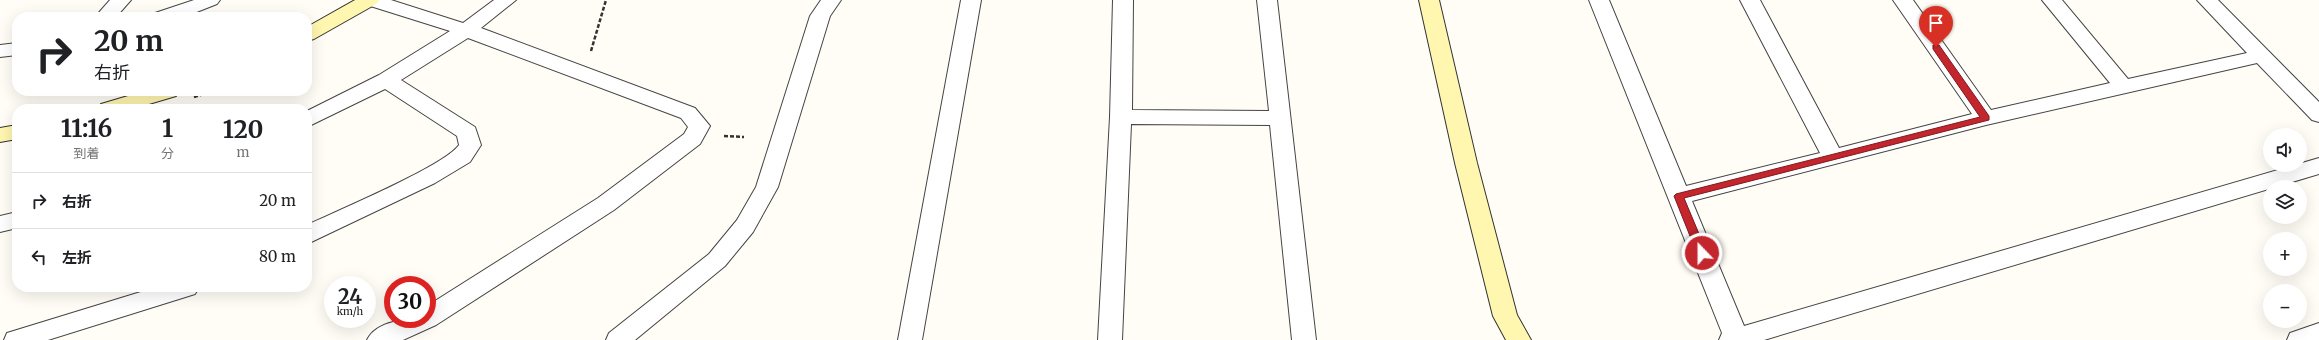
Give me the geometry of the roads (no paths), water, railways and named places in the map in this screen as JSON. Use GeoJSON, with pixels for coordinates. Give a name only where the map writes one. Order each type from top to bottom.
{"type":"FeatureCollection","features":[{"type":"Feature","properties":{"kind":"street"},"geometry":{"type":"LineString","coordinates":[[110,12],[121,0]]}},
{"type":"Feature","properties":{"kind":"street"},"geometry":{"type":"LineString","coordinates":[[180,12],[210,0]]}},
{"type":"Feature","properties":{"kind":"street"},"geometry":{"type":"LineString","coordinates":[[312,32],[370,0],[466,30],[688,113],[699,126],[692,139],[606,204],[436,312]]}},
{"type":"Feature","properties":{"kind":"street"},"geometry":{"type":"LineString","coordinates":[[312,117],[386,80],[466,30],[506,0]]}},
{"type":"Feature","properties":{"kind":"street"},"geometry":{"type":"LineString","coordinates":[[618,340],[717,260],[746,226],[767,187],[820,16],[831,0]]}},
{"type":"Feature","properties":{"kind":"street"},"geometry":{"type":"LineString","coordinates":[[910,340],[971,0]]}},
{"type":"Feature","properties":{"kind":"street"},"geometry":{"type":"LineString","coordinates":[[1110,340],[1121,117],[1123,0]]}},
{"type":"Feature","properties":{"kind":"street"},"geometry":{"type":"LineString","coordinates":[[1267,0],[1304,340]]}},
{"type":"Feature","properties":{"kind":"street"},"geometry":{"type":"LineString","coordinates":[[1429,0],[1444,60],[1466,163],[1505,316],[1519,340]]}},
{"type":"Feature","properties":{"kind":"street"},"geometry":{"type":"LineString","coordinates":[[1599,0],[1679,196],[1735,340],[2319,166]]}},
{"type":"Feature","properties":{"kind":"street"},"geometry":{"type":"LineString","coordinates":[[1750,0],[1832,157]]}},
{"type":"Feature","properties":{"kind":"street"},"geometry":{"type":"LineString","coordinates":[[1903,0],[1986,118]]}},
{"type":"Feature","properties":{"kind":"street"},"geometry":{"type":"LineString","coordinates":[[2052,0],[2122,86]]}},
{"type":"Feature","properties":{"kind":"street"},"geometry":{"type":"LineString","coordinates":[[2207,0],[2319,115]]}},
{"type":"Feature","properties":{"kind":"street"},"geometry":{"type":"LineString","coordinates":[[0,51],[12,50]]}},
{"type":"Feature","properties":{"kind":"street"},"geometry":{"type":"LineString","coordinates":[[1679,196],[1986,118],[2260,56]]}},
{"type":"Feature","properties":{"kind":"street"},"geometry":{"type":"LineString","coordinates":[[312,233],[427,177],[462,157],[470,145],[467,132],[386,80]]}},
{"type":"Feature","properties":{"kind":"street"},"geometry":{"type":"LineString","coordinates":[[125,104],[152,96]]}},
{"type":"Feature","properties":{"kind":"street"},"geometry":{"type":"LineString","coordinates":[[1121,117],[1280,118]]}},
{"type":"Feature","properties":{"kind":"street"},"geometry":{"type":"LineString","coordinates":[[0,134],[12,133]]}},
{"type":"Feature","properties":{"kind":"street"},"geometry":{"type":"LineString","coordinates":[[0,224],[12,221]]}},
{"type":"Feature","properties":{"kind":"street"},"geometry":{"type":"LineString","coordinates":[[16,340],[171,292]]}},
{"type":"Feature","properties":{"kind":"street"},"geometry":{"type":"LineString","coordinates":[[379,340],[405,328]]}},
{"type":"Feature","properties":{"kind":"street"},"geometry":{"type":"LineString","coordinates":[[2298,340],[2319,333]]}}]}
